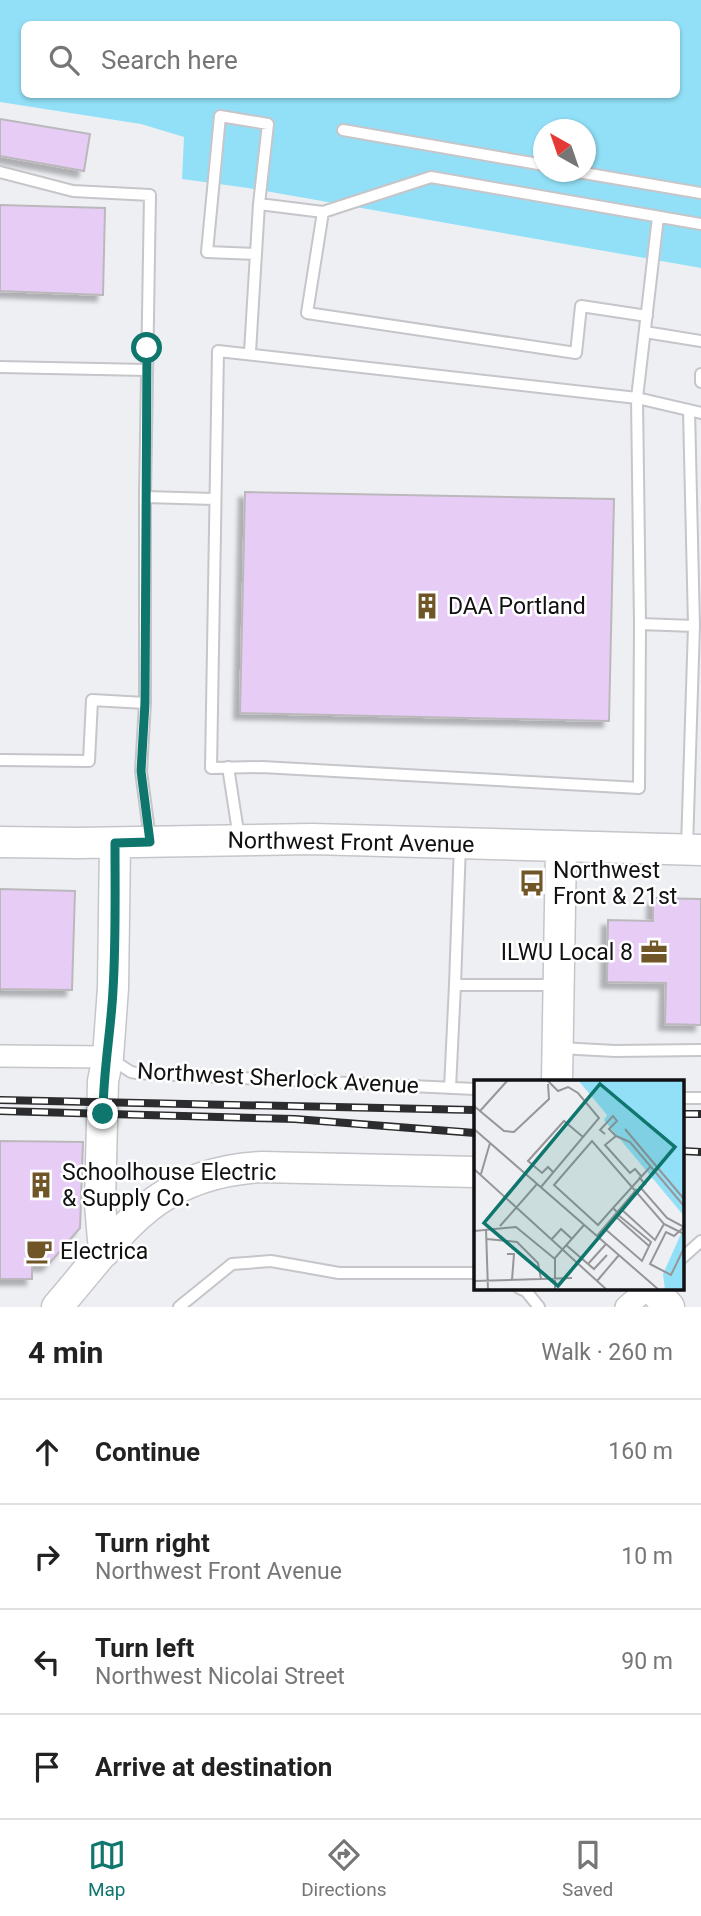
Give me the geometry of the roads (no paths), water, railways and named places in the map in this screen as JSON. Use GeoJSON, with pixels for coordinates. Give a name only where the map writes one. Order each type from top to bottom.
{"type":"FeatureCollection","features":[{"type":"Feature","properties":{"kind":"street","name":"Northwest Front Avenue"},"geometry":{"type":"LineString","coordinates":[[0,842],[115,843],[312,839],[694,850]]}},
{"type":"Feature","properties":{"kind":"street"},"geometry":{"type":"LineString","coordinates":[[104,1252],[100,1204],[103,1081],[108,1057],[113,988],[115,843]]}},
{"type":"Feature","properties":{"kind":"street"},"geometry":{"type":"LineString","coordinates":[[556,1080],[561,846]]}},
{"type":"Feature","properties":{"kind":"street","name":"Northwest Sherlock Avenue"},"geometry":{"type":"LineString","coordinates":[[0,1056],[108,1057]]}},
{"type":"Feature","properties":{"kind":"street"},"geometry":{"type":"LineString","coordinates":[[57,1307],[134,1219],[158,1198],[185,1182],[214,1173],[262,1167],[474,1172]]}},
{"type":"Feature","properties":{"kind":"street"},"geometry":{"type":"LineString","coordinates":[[626,1307],[647,1290]]}},
{"type":"Feature","properties":{"kind":"street"},"geometry":{"type":"LineString","coordinates":[[652,1290],[669,1307]]}},
{"type":"Feature","properties":{"kind":"lane"},"geometry":{"type":"LineString","coordinates":[[250,352],[256,254],[259,204],[268,124],[220,116],[207,252],[256,254]]}},
{"type":"Feature","properties":{"kind":"lane"},"geometry":{"type":"LineString","coordinates":[[343,130],[533,163]]}},
{"type":"Feature","properties":{"kind":"lane"},"geometry":{"type":"LineString","coordinates":[[0,172],[72,191],[150,195],[145,703],[141,771],[150,842]]}},
{"type":"Feature","properties":{"kind":"lane"},"geometry":{"type":"LineString","coordinates":[[596,175],[701,193]]}},
{"type":"Feature","properties":{"kind":"lane"},"geometry":{"type":"LineString","coordinates":[[259,204],[323,212],[431,177],[701,225]]}},
{"type":"Feature","properties":{"kind":"lane"},"geometry":{"type":"LineString","coordinates":[[323,212],[307,313],[576,353],[581,306],[647,316]]}},
{"type":"Feature","properties":{"kind":"lane"},"geometry":{"type":"LineString","coordinates":[[658,217],[637,398],[639,788],[261,767],[211,768],[218,351],[250,352],[637,398],[701,412]]}},
{"type":"Feature","properties":{"kind":"lane"},"geometry":{"type":"LineString","coordinates":[[645,332],[701,341]]}},
{"type":"Feature","properties":{"kind":"lane"},"geometry":{"type":"LineString","coordinates":[[0,367],[147,370]]}},
{"type":"Feature","properties":{"kind":"lane"},"geometry":{"type":"LineString","coordinates":[[701,374],[701,382]]}},
{"type":"Feature","properties":{"kind":"lane"},"geometry":{"type":"LineString","coordinates":[[689,410],[697,594],[694,626],[697,638],[694,850]]}},
{"type":"Feature","properties":{"kind":"lane"},"geometry":{"type":"LineString","coordinates":[[145,497],[215,499]]}},
{"type":"Feature","properties":{"kind":"lane"},"geometry":{"type":"LineString","coordinates":[[640,624],[694,626]]}},
{"type":"Feature","properties":{"kind":"lane"},"geometry":{"type":"LineString","coordinates":[[0,760],[89,761],[92,700],[145,703]]}},
{"type":"Feature","properties":{"kind":"lane"},"geometry":{"type":"LineString","coordinates":[[228,767],[239,841]]}},
{"type":"Feature","properties":{"kind":"lane"},"geometry":{"type":"LineString","coordinates":[[450,1088],[460,843]]}},
{"type":"Feature","properties":{"kind":"lane"},"geometry":{"type":"LineString","coordinates":[[455,985],[559,985]]}},
{"type":"Feature","properties":{"kind":"lane"},"geometry":{"type":"LineString","coordinates":[[557,1047],[615,1051],[701,1051]]}},
{"type":"Feature","properties":{"kind":"lane","name":"Northwest Sherlock Avenue"},"geometry":{"type":"LineString","coordinates":[[108,1057],[136,1073],[474,1089]]}},
{"type":"Feature","properties":{"kind":"lane"},"geometry":{"type":"LineString","coordinates":[[684,1256],[701,1241]]}},
{"type":"Feature","properties":{"kind":"lane"},"geometry":{"type":"LineString","coordinates":[[179,1307],[232,1264],[271,1261],[339,1273],[474,1273]]}},
{"type":"Feature","properties":{"kind":"lane"},"geometry":{"type":"LineString","coordinates":[[524,1290],[538,1307]]}},
{"type":"Feature","properties":{"kind":"water"},"geometry":{"type":"Polygon","coordinates":[[[0,0],[701,0],[701,268],[248,188],[182,179],[184,137],[141,124],[0,102],[0,0]]]}},
{"type":"Feature","properties":{"kind":"railway"},"geometry":{"type":"LineString","coordinates":[[0,1100],[474,1110]]}},
{"type":"Feature","properties":{"kind":"railway"},"geometry":{"type":"LineString","coordinates":[[0,1111],[295,1119],[474,1133]]}},
{"type":"Feature","properties":{"kind":"railway"},"geometry":{"type":"LineString","coordinates":[[684,1114],[701,1114]]}},
{"type":"Feature","properties":{"kind":"railway"},"geometry":{"type":"LineString","coordinates":[[684,1151],[701,1152]]}},
{"type":"Feature","properties":{"kind":"place","name":"DAA Portland"},"geometry":{"type":"Point","coordinates":[427,606]}},
{"type":"Feature","properties":{"kind":"place","name":"Northwest Front & 21st"},"geometry":{"type":"Point","coordinates":[532,883]}},
{"type":"Feature","properties":{"kind":"place","name":"ILWU Local 8"},"geometry":{"type":"Point","coordinates":[654,952]}},
{"type":"Feature","properties":{"kind":"place","name":"Schoolhouse Electric & Supply Co."},"geometry":{"type":"Point","coordinates":[41,1185]}},
{"type":"Feature","properties":{"kind":"place","name":"Electrica"},"geometry":{"type":"Point","coordinates":[39,1251]}}]}
